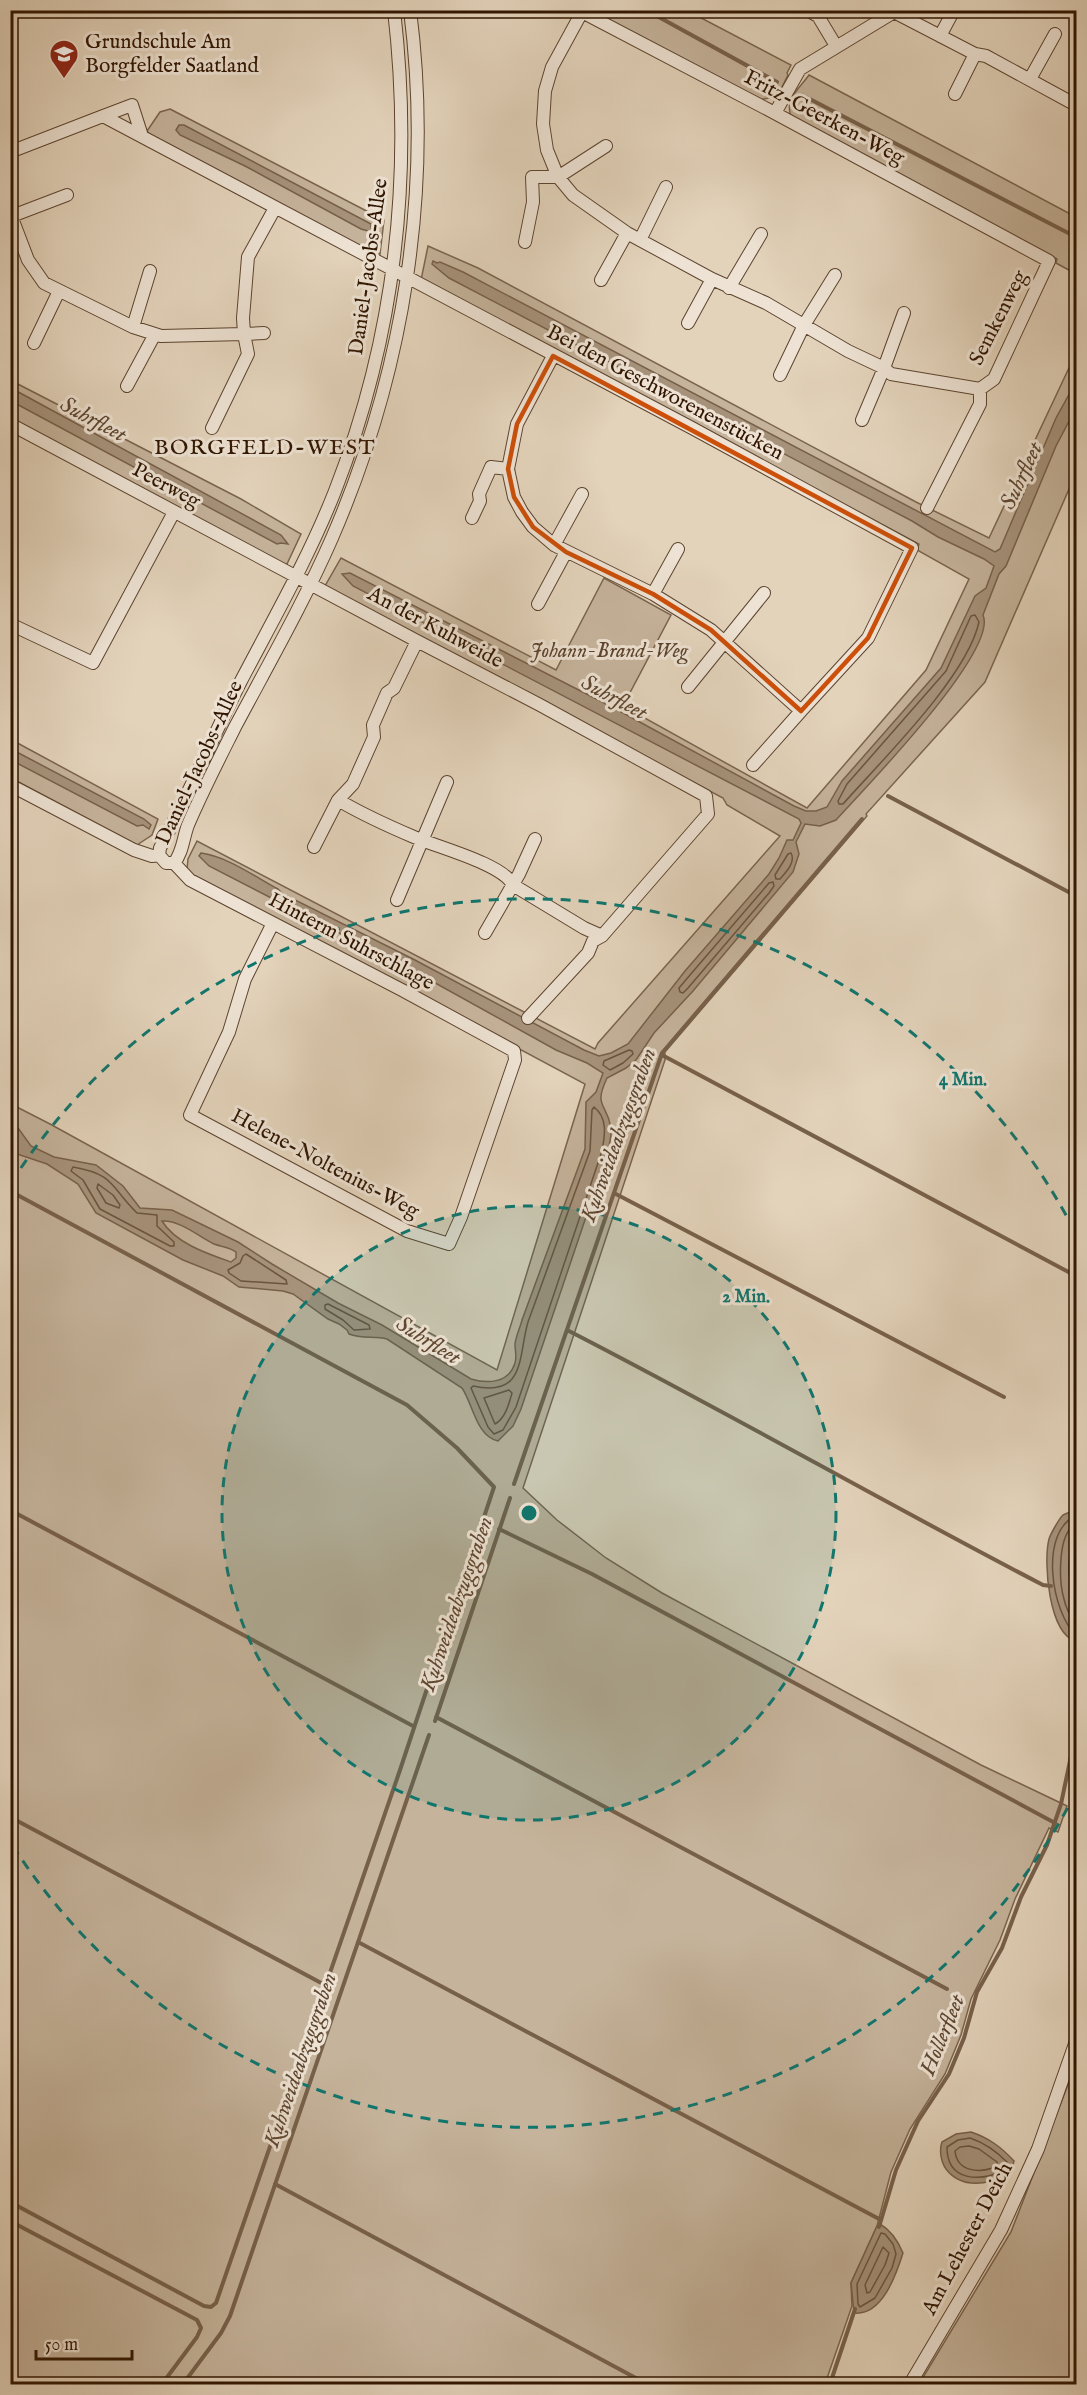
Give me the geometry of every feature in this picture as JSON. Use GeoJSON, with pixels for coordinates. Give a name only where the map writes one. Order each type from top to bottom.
{"type":"FeatureCollection","features":[{"type":"Feature","properties":{"kind":"street","name":"Daniel-Jacobs-Allee"},"geometry":{"type":"LineString","coordinates":[[303,581],[187,828],[180,856],[174,863],[166,863],[159,855],[160,848],[217,731],[303,581],[332,539],[366,453],[382,399],[397,339],[400,273],[403,129],[394,10]]}},
{"type":"Feature","properties":{"kind":"street","name":"Daniel-Jacobs-Allee"},"geometry":{"type":"LineString","coordinates":[[400,273],[417,178],[417,77],[410,10]]}},
{"type":"Feature","properties":{"kind":"street"},"geometry":{"type":"LineString","coordinates":[[807,10],[818,16],[836,46]]}},
{"type":"Feature","properties":{"kind":"street"},"geometry":{"type":"LineString","coordinates":[[940,36],[954,10]]}},
{"type":"Feature","properties":{"kind":"street","name":"Fritz-Geerken-Weg"},"geometry":{"type":"LineString","coordinates":[[580,11],[776,113],[1049,261]]}},
{"type":"Feature","properties":{"kind":"street","name":"Semkenweg"},"geometry":{"type":"LineString","coordinates":[[580,11],[552,67],[545,91],[543,124],[547,150],[558,177],[573,195],[627,232],[712,279],[766,303],[891,374],[980,388],[994,379],[1049,261]]}},
{"type":"Feature","properties":{"kind":"street"},"geometry":{"type":"LineString","coordinates":[[776,113],[800,69],[894,12],[975,54],[986,56],[1077,105]]}},
{"type":"Feature","properties":{"kind":"street"},"geometry":{"type":"LineString","coordinates":[[1030,79],[1055,34]]}},
{"type":"Feature","properties":{"kind":"street"},"geometry":{"type":"LineString","coordinates":[[955,94],[975,54]]}},
{"type":"Feature","properties":{"kind":"street"},"geometry":{"type":"LineString","coordinates":[[10,152],[132,105],[142,135]]}},
{"type":"Feature","properties":{"kind":"street","name":"Bei den Geschworenenstücken"},"geometry":{"type":"LineString","coordinates":[[103,116],[692,428],[912,548],[868,638],[801,711]]}},
{"type":"Feature","properties":{"kind":"street"},"geometry":{"type":"LineString","coordinates":[[525,242],[533,202],[532,177],[558,177],[606,146]]}},
{"type":"Feature","properties":{"kind":"street"},"geometry":{"type":"LineString","coordinates":[[640,240],[666,187]]}},
{"type":"Feature","properties":{"kind":"street"},"geometry":{"type":"LineString","coordinates":[[67,195],[11,214],[28,260],[44,283],[133,327],[155,334],[202,336],[264,333]]}},
{"type":"Feature","properties":{"kind":"street"},"geometry":{"type":"LineString","coordinates":[[212,428],[248,354],[243,318],[248,257],[275,208]]}},
{"type":"Feature","properties":{"kind":"street"},"geometry":{"type":"LineString","coordinates":[[601,280],[627,232]]}},
{"type":"Feature","properties":{"kind":"street"},"geometry":{"type":"LineString","coordinates":[[729,288],[761,234]]}},
{"type":"Feature","properties":{"kind":"street"},"geometry":{"type":"LineString","coordinates":[[133,327],[150,272]]}},
{"type":"Feature","properties":{"kind":"street"},"geometry":{"type":"LineString","coordinates":[[780,375],[804,325],[835,275]]}},
{"type":"Feature","properties":{"kind":"street"},"geometry":{"type":"LineString","coordinates":[[688,323],[712,279]]}},
{"type":"Feature","properties":{"kind":"street"},"geometry":{"type":"LineString","coordinates":[[34,343],[59,291]]}},
{"type":"Feature","properties":{"kind":"street"},"geometry":{"type":"LineString","coordinates":[[862,420],[904,313]]}},
{"type":"Feature","properties":{"kind":"street"},"geometry":{"type":"LineString","coordinates":[[128,386],[155,334]]}},
{"type":"Feature","properties":{"kind":"street"},"geometry":{"type":"LineString","coordinates":[[553,356],[517,424],[508,468],[514,497],[533,527],[560,548],[653,594],[711,630],[801,711],[753,765]]}},
{"type":"Feature","properties":{"kind":"street","name":"Semkenweg"},"geometry":{"type":"LineString","coordinates":[[927,508],[980,404],[980,388]]}},
{"type":"Feature","properties":{"kind":"street","name":"Peerweg"},"geometry":{"type":"LineString","coordinates":[[10,424],[303,581]]}},
{"type":"Feature","properties":{"kind":"street"},"geometry":{"type":"LineString","coordinates":[[471,518],[480,501],[479,494],[491,467],[508,468]]}},
{"type":"Feature","properties":{"kind":"street"},"geometry":{"type":"LineString","coordinates":[[538,604],[582,494]]}},
{"type":"Feature","properties":{"kind":"street"},"geometry":{"type":"LineString","coordinates":[[10,624],[93,663],[174,512]]}},
{"type":"Feature","properties":{"kind":"street"},"geometry":{"type":"LineString","coordinates":[[653,594],[678,549]]}},
{"type":"Feature","properties":{"kind":"street","name":"An der Kuhweide"},"geometry":{"type":"LineString","coordinates":[[303,581],[540,705],[706,796],[708,814],[602,936]]}},
{"type":"Feature","properties":{"kind":"street"},"geometry":{"type":"LineString","coordinates":[[688,687],[764,593]]}},
{"type":"Feature","properties":{"kind":"street"},"geometry":{"type":"LineString","coordinates":[[314,847],[338,800],[353,784],[374,737],[373,725],[387,693],[394,688],[417,641]]}},
{"type":"Feature","properties":{"kind":"street"},"geometry":{"type":"LineString","coordinates":[[397,900],[447,782]]}},
{"type":"Feature","properties":{"kind":"street"},"geometry":{"type":"LineString","coordinates":[[12,788],[134,850],[152,856],[159,855]]}},
{"type":"Feature","properties":{"kind":"street"},"geometry":{"type":"LineString","coordinates":[[338,800],[362,814],[423,841],[480,861],[510,878],[513,885],[584,928],[602,936]]}},
{"type":"Feature","properties":{"kind":"street"},"geometry":{"type":"LineString","coordinates":[[485,933],[513,885],[535,839]]}},
{"type":"Feature","properties":{"kind":"street","name":"Hinterm Suhrschlage"},"geometry":{"type":"LineString","coordinates":[[174,863],[190,880],[514,1051]]}},
{"type":"Feature","properties":{"kind":"street","name":"Helene-Noltenius-Weg"},"geometry":{"type":"LineString","coordinates":[[273,923],[245,979],[229,1032],[190,1115],[396,1225],[449,1244],[461,1217],[515,1060],[514,1051]]}},
{"type":"Feature","properties":{"kind":"street"},"geometry":{"type":"LineString","coordinates":[[528,1018],[588,953],[593,941],[602,936]]}},
{"type":"Feature","properties":{"kind":"street","name":"Am Lehester Deich"},"geometry":{"type":"LineString","coordinates":[[910,2385],[1001,2230],[1038,2149],[1077,2041]]}},
{"type":"Feature","properties":{"kind":"highlighted area"},"geometry":{"type":"Polygon","coordinates":[[[553,356],[912,548],[868,638],[801,711],[711,630],[653,594],[566,552],[533,527],[514,497],[508,469],[517,424],[553,356]]]}},
{"type":"Feature","properties":{"kind":"green space"},"geometry":{"type":"Polygon","coordinates":[[[589,11],[688,11],[791,65],[777,97],[763,99],[762,102],[589,11]]]}},
{"type":"Feature","properties":{"kind":"green space"},"geometry":{"type":"Polygon","coordinates":[[[809,75],[1076,217],[1076,274],[1056,263],[1057,259],[791,116],[789,110],[791,99],[809,75]]]}},
{"type":"Feature","properties":{"kind":"green space"},"geometry":{"type":"Polygon","coordinates":[[[170,109],[384,220],[380,254],[368,251],[149,134],[147,131],[160,112],[170,109]]]}},
{"type":"Feature","properties":{"kind":"green space","name":"Johann-Brand-Weg"},"geometry":{"type":"Polygon","coordinates":[[[428,246],[478,268],[916,502],[989,538],[1076,353],[1076,473],[985,682],[866,814],[867,816],[665,1052],[665,1060],[523,1488],[557,1520],[606,1558],[662,1593],[981,1765],[1067,1806],[1058,1832],[1049,1828],[1015,1899],[1000,1940],[971,1999],[961,2035],[945,2074],[910,2129],[891,2172],[877,2226],[851,2283],[852,2306],[825,2384],[11,2384],[10,1203],[13,1197],[10,1196],[11,1104],[497,1370],[585,1084],[191,874],[187,869],[188,859],[197,841],[595,1049],[780,836],[727,805],[723,798],[325,586],[341,558],[556,670],[604,578],[671,615],[623,706],[807,808],[926,670],[969,579],[917,550],[919,544],[421,280],[428,246]]]}},
{"type":"Feature","properties":{"kind":"green space"},"geometry":{"type":"Polygon","coordinates":[[[10,380],[241,499],[301,534],[287,564],[282,564],[11,419],[10,380]]]}},
{"type":"Feature","properties":{"kind":"green space"},"geometry":{"type":"Polygon","coordinates":[[[10,739],[158,819],[152,835],[137,845],[11,778],[10,739]]]}},
{"type":"Feature","properties":{"kind":"green space"},"geometry":{"type":"Polygon","coordinates":[[[1076,2064],[1076,2384],[919,2384],[1011,2232],[1076,2064]]]}},
{"type":"Feature","properties":{"kind":"water"},"geometry":{"type":"Polygon","coordinates":[[[179,125],[184,125],[371,224],[371,228],[377,230],[375,233],[361,229],[245,166],[180,135],[176,130],[179,125]]]}},
{"type":"Feature","properties":{"kind":"water"},"geometry":{"type":"Polygon","coordinates":[[[433,261],[440,262],[463,272],[995,552],[1000,549],[1056,418],[1076,382],[1076,408],[1056,446],[1006,566],[999,574],[983,615],[982,633],[971,658],[951,688],[899,751],[836,820],[820,826],[805,824],[796,842],[799,854],[793,872],[693,991],[654,1033],[636,1060],[607,1078],[601,1100],[611,1128],[608,1152],[521,1409],[513,1426],[498,1441],[485,1433],[480,1426],[462,1388],[387,1339],[349,1334],[339,1324],[328,1319],[293,1294],[239,1287],[223,1276],[183,1260],[96,1213],[78,1184],[47,1164],[11,1152],[10,1117],[31,1146],[54,1157],[96,1165],[123,1186],[140,1208],[172,1210],[238,1242],[338,1303],[382,1325],[471,1379],[491,1381],[503,1378],[512,1370],[515,1363],[516,1338],[585,1149],[586,1102],[596,1092],[603,1073],[587,1063],[556,1050],[419,974],[209,866],[199,856],[201,853],[230,862],[283,894],[599,1056],[611,1053],[628,1044],[685,971],[769,874],[787,840],[793,840],[801,823],[799,819],[353,586],[342,574],[350,573],[614,708],[794,806],[806,811],[816,811],[827,807],[842,781],[941,668],[975,596],[986,588],[994,566],[449,278],[432,264],[433,261]],[[162,1221],[183,1242],[231,1262],[236,1258],[234,1250],[214,1244],[169,1221],[162,1221]]]}},
{"type":"Feature","properties":{"kind":"water"},"geometry":{"type":"Polygon","coordinates":[[[11,388],[281,535],[288,544],[277,544],[11,401],[11,388]]]}},
{"type":"Feature","properties":{"kind":"water"},"geometry":{"type":"Polygon","coordinates":[[[11,749],[144,819],[151,825],[149,829],[143,825],[137,826],[11,760],[11,749]]]}},
{"type":"Feature","properties":{"kind":"water"},"geometry":{"type":"Polygon","coordinates":[[[1076,1510],[1076,1641],[1067,1636],[1054,1612],[1048,1580],[1047,1550],[1049,1539],[1059,1520],[1063,1515],[1076,1510]]]}},
{"type":"Feature","properties":{"kind":"water"},"geometry":{"type":"Polygon","coordinates":[[[971,2132],[994,2143],[1014,2161],[1010,2175],[984,2183],[967,2182],[952,2176],[943,2163],[942,2142],[956,2134],[971,2132]]]}},
{"type":"Feature","properties":{"kind":"water"},"geometry":{"type":"Polygon","coordinates":[[[880,2224],[894,2237],[903,2253],[892,2282],[880,2301],[864,2312],[854,2313],[851,2283],[877,2226],[880,2224]]]}},
{"type":"Feature","properties":{"kind":"waterway"},"geometry":{"type":"LineString","coordinates":[[646,10],[777,82]]}},
{"type":"Feature","properties":{"kind":"waterway"},"geometry":{"type":"LineString","coordinates":[[802,95],[1076,237]]}},
{"type":"Feature","properties":{"kind":"waterway"},"geometry":{"type":"LineString","coordinates":[[888,796],[1076,896]]}},
{"type":"Feature","properties":{"kind":"waterway","name":"Kuhweideabzugsgraben"},"geometry":{"type":"LineString","coordinates":[[514,1484],[662,1053],[862,819]]}},
{"type":"Feature","properties":{"kind":"waterway"},"geometry":{"type":"LineString","coordinates":[[662,1055],[1076,1276]]}},
{"type":"Feature","properties":{"kind":"waterway"},"geometry":{"type":"LineString","coordinates":[[10,1191],[407,1405],[457,1448],[494,1487],[400,1770],[216,2303],[211,2307],[204,2306],[10,2202]]}},
{"type":"Feature","properties":{"kind":"waterway"},"geometry":{"type":"LineString","coordinates":[[614,1193],[1004,1397]]}},
{"type":"Feature","properties":{"kind":"waterway"},"geometry":{"type":"LineString","coordinates":[[567,1330],[983,1554],[1043,1585],[1051,1586]]}},
{"type":"Feature","properties":{"kind":"waterway","name":"Kuhweideabzugsgraben"},"geometry":{"type":"LineString","coordinates":[[435,1721],[510,1498]]}},
{"type":"Feature","properties":{"kind":"waterway"},"geometry":{"type":"LineString","coordinates":[[10,1510],[413,1726]]}},
{"type":"Feature","properties":{"kind":"waterway"},"geometry":{"type":"LineString","coordinates":[[499,1529],[592,1574],[1055,1823]]}},
{"type":"Feature","properties":{"kind":"waterway"},"geometry":{"type":"LineString","coordinates":[[436,1717],[947,1989]]}},
{"type":"Feature","properties":{"kind":"waterway","name":"Hollerfleet"},"geometry":{"type":"LineString","coordinates":[[879,2227],[896,2170],[918,2121],[949,2074],[964,2038],[977,1992],[1002,1948],[1021,1897],[1047,1845],[1061,1804],[1076,1732]]}},
{"type":"Feature","properties":{"kind":"waterway","name":"Kuhweideabzugsgraben"},"geometry":{"type":"LineString","coordinates":[[183,2384],[221,2333],[230,2316],[429,1735]]}},
{"type":"Feature","properties":{"kind":"waterway"},"geometry":{"type":"LineString","coordinates":[[10,1817],[325,1985]]}},
{"type":"Feature","properties":{"kind":"waterway"},"geometry":{"type":"LineString","coordinates":[[358,1942],[881,2220]]}},
{"type":"Feature","properties":{"kind":"waterway"},"geometry":{"type":"LineString","coordinates":[[275,2184],[647,2384]]}},
{"type":"Feature","properties":{"kind":"waterway"},"geometry":{"type":"LineString","coordinates":[[10,2221],[197,2320],[201,2328],[197,2337],[162,2384]]}},
{"type":"Feature","properties":{"kind":"waterway","name":"Hollerfleet"},"geometry":{"type":"LineString","coordinates":[[830,2384],[855,2309]]}},
{"type":"Feature","properties":{"kind":"place","name":"Grundschule Am Borgfelder Saatland"},"geometry":{"type":"Point","coordinates":[64,80]}},
{"type":"Feature","properties":{"kind":"district","name":"BORGFELD-WEST"},"geometry":{"type":"Point","coordinates":[265,448]}},
{"type":"Feature","properties":{"kind":"water label","name":"Suhrfleet"},"geometry":{"type":"Point","coordinates":[93,420]}},
{"type":"Feature","properties":{"kind":"water label","name":"Suhrfleet"},"geometry":{"type":"Point","coordinates":[1022,476]}},
{"type":"Feature","properties":{"kind":"water label","name":"Suhrfleet"},"geometry":{"type":"Point","coordinates":[614,698]}},
{"type":"Feature","properties":{"kind":"water label","name":"Suhrfleet"},"geometry":{"type":"Point","coordinates":[428,1341]}}]}
